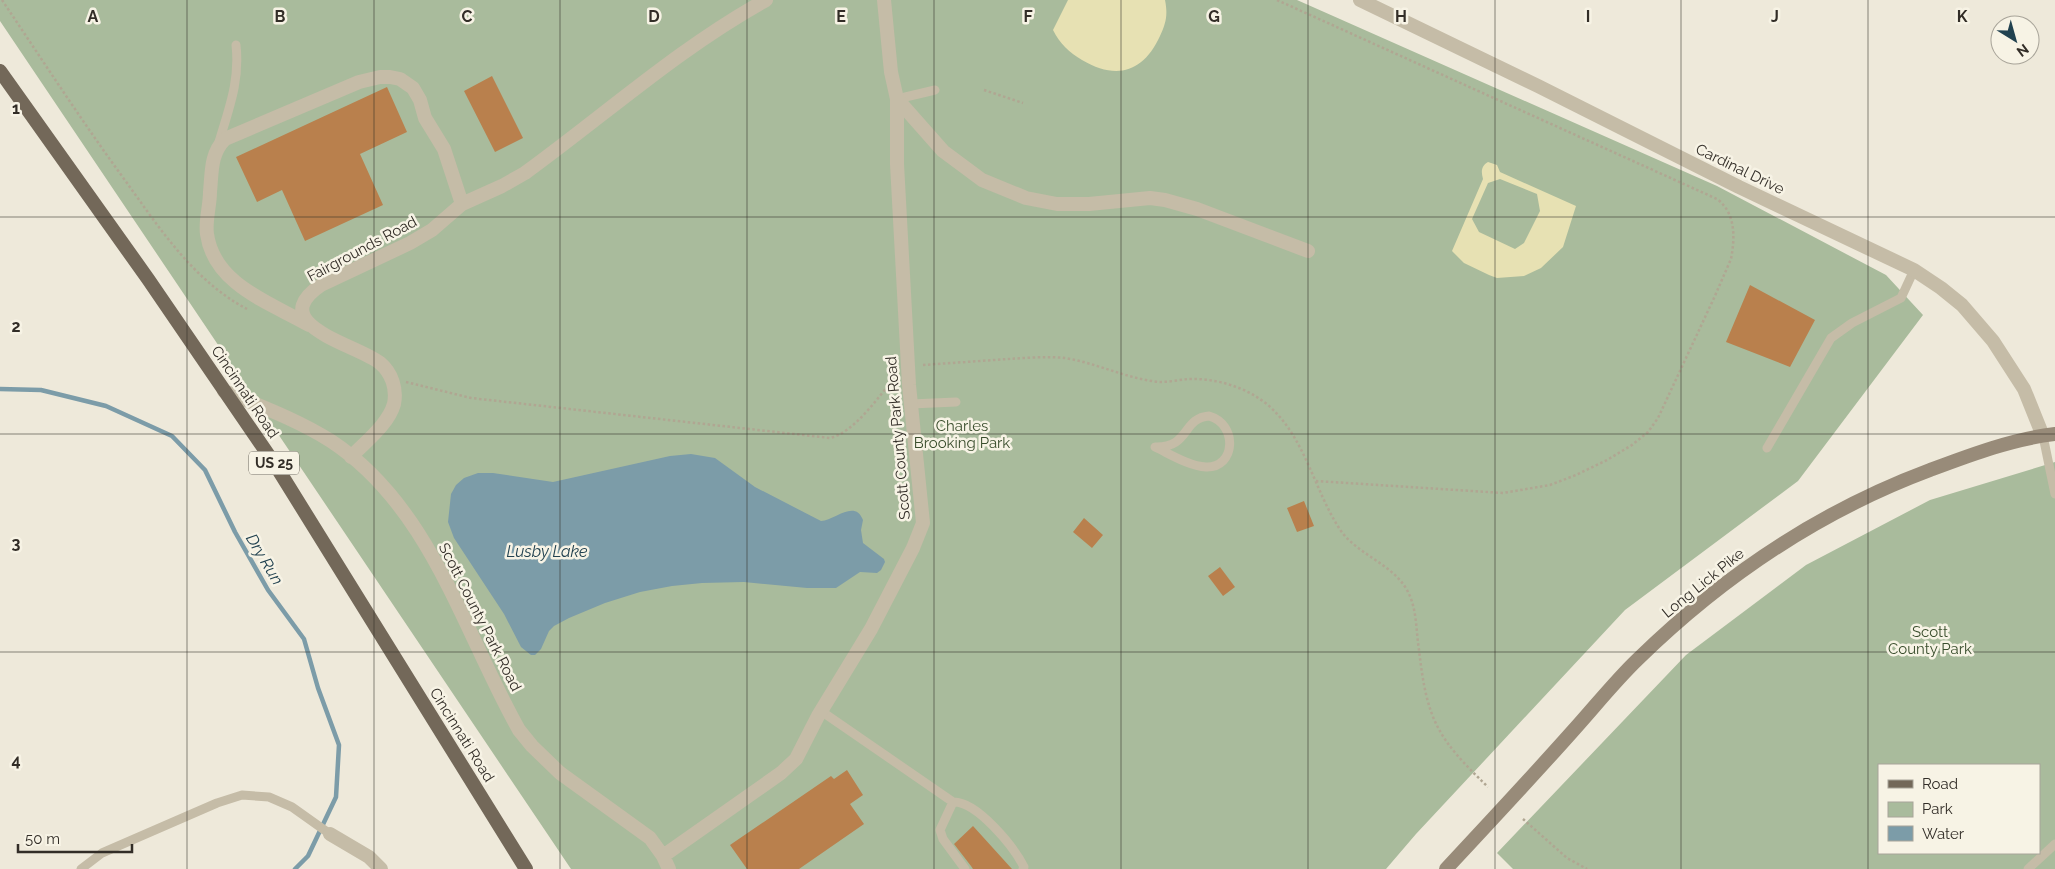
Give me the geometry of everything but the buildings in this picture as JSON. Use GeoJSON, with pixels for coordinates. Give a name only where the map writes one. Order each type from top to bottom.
{"type":"FeatureCollection","features":[{"type":"Feature","properties":{"kind":"main road","name":"Cincinnati Road"},"geometry":{"type":"LineString","coordinates":[[0,71],[148,279],[276,466],[526,869]]}},
{"type":"Feature","properties":{"kind":"main road","name":"Long Lick Pike"},"geometry":{"type":"LineString","coordinates":[[1446,869],[1637,660],[1696,607],[1751,565],[1799,532],[1857,501],[1905,480],[1971,455],[2049,435]]}},
{"type":"Feature","properties":{"kind":"street","name":"Fairgrounds Road"},"geometry":{"type":"LineString","coordinates":[[309,325],[303,315],[303,308],[313,290],[422,237],[462,204],[502,186],[525,173],[683,54],[766,0]]}},
{"type":"Feature","properties":{"kind":"street","name":"Scott County Park Road"},"geometry":{"type":"LineString","coordinates":[[224,391],[300,424],[332,442],[351,457],[388,494],[423,541],[451,589],[509,712],[532,746],[560,773],[650,838],[666,863],[781,773],[796,759],[821,711],[891,592],[923,523],[908,369],[897,164],[897,99],[891,72],[884,0]]}},
{"type":"Feature","properties":{"kind":"street","name":"Cardinal Drive"},"geometry":{"type":"LineString","coordinates":[[1360,0],[1538,86],[1739,187],[1914,270],[1962,305],[1993,342],[2008,361],[2049,435]]}},
{"type":"Feature","properties":{"kind":"street"},"geometry":{"type":"LineString","coordinates":[[351,457],[388,415],[393,405],[395,394],[391,377],[381,363],[371,356],[327,337],[243,288],[223,269],[212,250],[207,233],[214,158],[219,145],[232,134],[359,82],[380,77],[390,77],[408,83],[418,96],[425,118],[444,149],[462,204]]}},
{"type":"Feature","properties":{"kind":"street"},"geometry":{"type":"LineString","coordinates":[[897,99],[955,162],[982,180],[1011,193],[1057,204],[1089,204],[1135,199],[1165,200],[1197,209],[1308,251]]}},
{"type":"Feature","properties":{"kind":"street"},"geometry":{"type":"LineString","coordinates":[[330,834],[369,857],[380,869]]}},
{"type":"Feature","properties":{"kind":"lane"},"geometry":{"type":"LineString","coordinates":[[219,145],[232,98],[238,67],[236,45]]}},
{"type":"Feature","properties":{"kind":"lane"},"geometry":{"type":"LineString","coordinates":[[897,99],[935,90]]}},
{"type":"Feature","properties":{"kind":"lane"},"geometry":{"type":"LineString","coordinates":[[1767,448],[1831,338],[1852,323],[1901,298],[1914,270]]}},
{"type":"Feature","properties":{"kind":"lane"},"geometry":{"type":"LineString","coordinates":[[911,404],[956,402]]}},
{"type":"Feature","properties":{"kind":"lane"},"geometry":{"type":"LineString","coordinates":[[1209,416],[1222,422],[1230,434],[1231,442],[1229,450],[1221,462],[1207,467],[1185,461],[1155,447],[1173,445],[1179,441],[1195,421],[1209,416]]}},
{"type":"Feature","properties":{"kind":"lane"},"geometry":{"type":"LineString","coordinates":[[2049,435],[2055,494]]}},
{"type":"Feature","properties":{"kind":"lane"},"geometry":{"type":"LineString","coordinates":[[821,711],[953,802],[963,803],[972,808],[999,832],[1019,856],[1024,866],[1023,869]]}},
{"type":"Feature","properties":{"kind":"lane"},"geometry":{"type":"LineString","coordinates":[[81,869],[102,853],[216,802],[242,795],[269,797],[292,807],[330,834]]}},
{"type":"Feature","properties":{"kind":"lane"},"geometry":{"type":"LineString","coordinates":[[953,802],[940,830],[943,839],[965,869]]}},
{"type":"Feature","properties":{"kind":"lane"},"geometry":{"type":"LineString","coordinates":[[2028,869],[2055,844]]}},
{"type":"Feature","properties":{"kind":"path"},"geometry":{"type":"LineString","coordinates":[[2,0],[96,140],[151,216],[199,274],[216,289],[247,309]]}},
{"type":"Feature","properties":{"kind":"path"},"geometry":{"type":"LineString","coordinates":[[1277,0],[1717,199],[1728,211],[1732,219],[1734,243],[1731,259],[1664,406],[1648,432],[1632,445],[1591,468],[1558,482],[1503,493],[1316,481]]}},
{"type":"Feature","properties":{"kind":"path"},"geometry":{"type":"LineString","coordinates":[[984,90],[1023,103]]}},
{"type":"Feature","properties":{"kind":"path"},"geometry":{"type":"LineString","coordinates":[[391,377],[471,398],[830,438],[840,436],[849,429],[895,378],[908,369],[917,366],[982,360],[1062,358],[1085,361],[1125,374],[1159,382],[1206,379],[1221,382],[1248,392],[1274,412],[1291,432],[1327,507],[1344,534],[1357,548],[1380,563],[1405,585],[1413,604],[1422,678],[1430,712],[1447,744],[1488,786]]}},
{"type":"Feature","properties":{"kind":"path"},"geometry":{"type":"LineString","coordinates":[[1523,819],[1567,858],[1587,869]]}},
{"type":"Feature","properties":{"kind":"green space","name":"Charles Brooking Park"},"geometry":{"type":"Polygon","coordinates":[[[0,0],[1297,0],[1717,186],[1886,275],[1923,315],[1798,481],[1625,610],[1416,834],[1386,869],[571,869],[0,21],[0,0]]]}},
{"type":"Feature","properties":{"kind":"green space","name":"Scott County Park"},"geometry":{"type":"Polygon","coordinates":[[[2055,462],[2055,869],[1513,869],[1497,853],[1686,655],[1806,565],[1930,500],[2055,462]]]}},
{"type":"Feature","properties":{"kind":"sand"},"geometry":{"type":"Polygon","coordinates":[[[1068,0],[1165,0],[1165,23],[1153,48],[1137,65],[1117,71],[1106,70],[1094,66],[1073,54],[1062,44],[1053,30],[1068,0]]]}},
{"type":"Feature","properties":{"kind":"sand"},"geometry":{"type":"Polygon","coordinates":[[[1488,162],[1497,165],[1500,172],[1576,206],[1563,247],[1541,268],[1524,276],[1497,278],[1464,263],[1452,251],[1483,179],[1482,169],[1488,162]],[[1500,179],[1488,183],[1472,219],[1479,232],[1515,249],[1524,243],[1540,211],[1537,194],[1500,179]]]}},
{"type":"Feature","properties":{"kind":"water","name":"Lusby Lake"},"geometry":{"type":"Polygon","coordinates":[[[691,454],[715,458],[755,487],[821,521],[844,512],[855,511],[863,520],[861,530],[863,543],[884,559],[885,562],[881,570],[877,573],[860,572],[836,588],[807,588],[744,582],[702,583],[640,592],[605,603],[554,626],[549,631],[541,649],[535,655],[531,655],[521,647],[504,614],[454,538],[448,522],[451,494],[456,485],[464,478],[478,473],[493,473],[553,482],[670,456],[691,454]]]}},
{"type":"Feature","properties":{"kind":"waterway","name":"Dry Run"},"geometry":{"type":"LineString","coordinates":[[0,389],[41,390],[106,406],[172,436],[205,470],[235,532],[268,590],[304,639],[318,688],[339,745],[336,797],[308,856],[295,869]]}}]}
